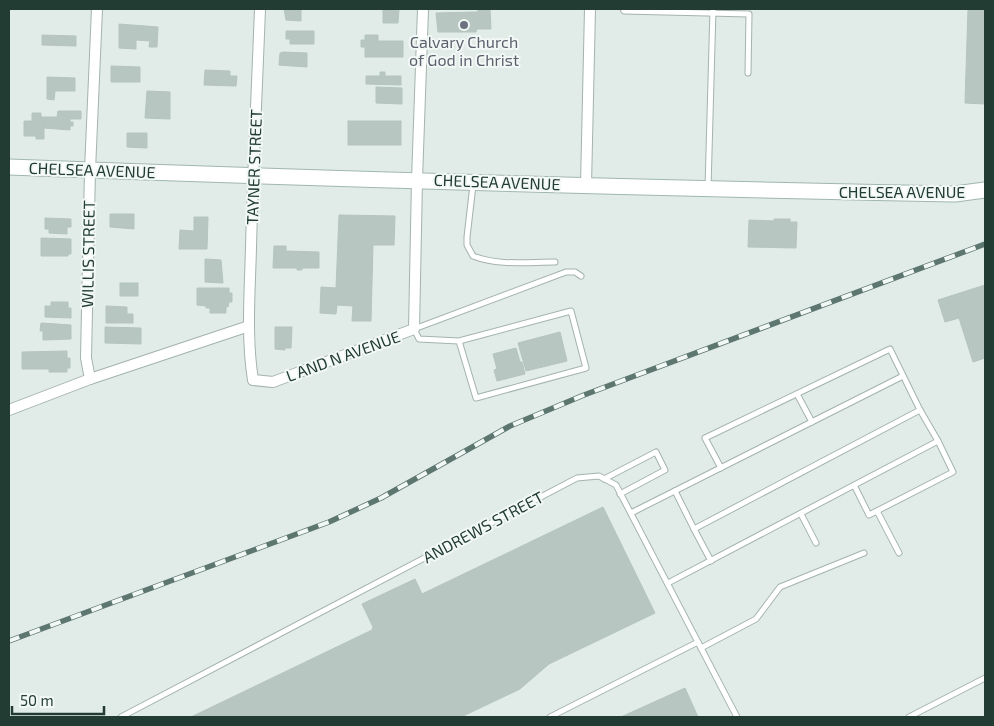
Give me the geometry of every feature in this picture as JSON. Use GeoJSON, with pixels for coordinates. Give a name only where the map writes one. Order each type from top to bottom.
{"type":"FeatureCollection","features":[{"type":"Feature","properties":{"kind":"main road","name":"CHELSEA AVENUE"},"geometry":{"type":"LineString","coordinates":[[9,167],[708,189],[955,194],[985,190]]}},
{"type":"Feature","properties":{"kind":"street","name":"WILLIS STREET"},"geometry":{"type":"LineString","coordinates":[[90,380],[86,358],[90,170],[97,9]]}},
{"type":"Feature","properties":{"kind":"street","name":"TAYNER STREET"},"geometry":{"type":"LineString","coordinates":[[249,326],[260,9]]}},
{"type":"Feature","properties":{"kind":"street"},"geometry":{"type":"LineString","coordinates":[[414,330],[423,9]]}},
{"type":"Feature","properties":{"kind":"street"},"geometry":{"type":"LineString","coordinates":[[586,185],[590,9]]}},
{"type":"Feature","properties":{"kind":"street"},"geometry":{"type":"LineString","coordinates":[[9,410],[90,380],[249,326]]}},
{"type":"Feature","properties":{"kind":"street","name":"L AND N AVENUE"},"geometry":{"type":"LineString","coordinates":[[249,326],[250,361],[253,380],[273,382],[414,330]]}},
{"type":"Feature","properties":{"kind":"lane"},"geometry":{"type":"LineString","coordinates":[[623,9],[624,11],[750,11],[748,73]]}},
{"type":"Feature","properties":{"kind":"lane"},"geometry":{"type":"LineString","coordinates":[[708,189],[713,11]]}},
{"type":"Feature","properties":{"kind":"lane"},"geometry":{"type":"LineString","coordinates":[[473,182],[467,237],[467,245],[472,256],[481,260],[508,262],[555,262]]}},
{"type":"Feature","properties":{"kind":"lane","name":"L AND N AVENUE"},"geometry":{"type":"LineString","coordinates":[[414,330],[566,272],[575,272],[581,276]]}},
{"type":"Feature","properties":{"kind":"lane"},"geometry":{"type":"LineString","coordinates":[[414,330],[419,339],[459,341],[571,311],[586,368],[476,398],[459,341]]}},
{"type":"Feature","properties":{"kind":"lane"},"geometry":{"type":"LineString","coordinates":[[721,468],[705,438],[890,349],[953,472],[870,515],[854,485]]}},
{"type":"Feature","properties":{"kind":"lane"},"geometry":{"type":"LineString","coordinates":[[631,513],[903,376]]}},
{"type":"Feature","properties":{"kind":"lane"},"geometry":{"type":"LineString","coordinates":[[797,394],[812,422]]}},
{"type":"Feature","properties":{"kind":"lane"},"geometry":{"type":"LineString","coordinates":[[694,529],[920,410]]}},
{"type":"Feature","properties":{"kind":"lane"},"geometry":{"type":"LineString","coordinates":[[668,583],[938,442]]}},
{"type":"Feature","properties":{"kind":"lane"},"geometry":{"type":"LineString","coordinates":[[604,479],[656,452],[665,470],[620,494]]}},
{"type":"Feature","properties":{"kind":"lane","name":"ANDREWS STREET"},"geometry":{"type":"LineString","coordinates":[[121,717],[577,478],[599,476],[604,479]]}},
{"type":"Feature","properties":{"kind":"lane"},"geometry":{"type":"LineString","coordinates":[[604,479],[616,485],[737,717]]}},
{"type":"Feature","properties":{"kind":"lane"},"geometry":{"type":"LineString","coordinates":[[675,491],[711,561]]}},
{"type":"Feature","properties":{"kind":"lane"},"geometry":{"type":"LineString","coordinates":[[877,511],[899,553]]}},
{"type":"Feature","properties":{"kind":"lane"},"geometry":{"type":"LineString","coordinates":[[801,514],[816,543]]}},
{"type":"Feature","properties":{"kind":"lane"},"geometry":{"type":"LineString","coordinates":[[701,648],[756,619],[780,587],[864,553]]}},
{"type":"Feature","properties":{"kind":"lane"},"geometry":{"type":"LineString","coordinates":[[550,717],[698,642]]}},
{"type":"Feature","properties":{"kind":"lane"},"geometry":{"type":"LineString","coordinates":[[909,717],[985,678]]}},
{"type":"Feature","properties":{"kind":"building"},"geometry":{"type":"Polygon","coordinates":[[[284,9],[301,9],[301,21],[286,20],[284,9]]]}},
{"type":"Feature","properties":{"kind":"building"},"geometry":{"type":"Polygon","coordinates":[[[383,9],[399,9],[398,23],[383,23],[383,9]]]}},
{"type":"Feature","properties":{"kind":"building","name":"Calvary Church of God in Christ"},"geometry":{"type":"Polygon","coordinates":[[[478,9],[490,9],[491,29],[477,29],[476,32],[438,32],[436,13],[478,12],[478,9]]]}},
{"type":"Feature","properties":{"kind":"building"},"geometry":{"type":"Polygon","coordinates":[[[968,9],[985,9],[985,104],[965,103],[968,9]]]}},
{"type":"Feature","properties":{"kind":"building"},"geometry":{"type":"Polygon","coordinates":[[[119,24],[158,27],[157,47],[149,47],[150,41],[136,40],[136,49],[119,48],[119,24]]]}},
{"type":"Feature","properties":{"kind":"building"},"geometry":{"type":"Polygon","coordinates":[[[286,31],[314,31],[314,44],[290,44],[290,39],[286,39],[286,31]]]}},
{"type":"Feature","properties":{"kind":"building"},"geometry":{"type":"Polygon","coordinates":[[[42,35],[76,36],[76,46],[42,45],[42,35]]]}},
{"type":"Feature","properties":{"kind":"building"},"geometry":{"type":"Polygon","coordinates":[[[365,35],[378,35],[378,41],[403,41],[403,57],[365,57],[365,47],[361,47],[361,40],[365,40],[365,35]]]}},
{"type":"Feature","properties":{"kind":"building"},"geometry":{"type":"Polygon","coordinates":[[[280,53],[307,53],[307,67],[279,65],[280,53]]]}},
{"type":"Feature","properties":{"kind":"building"},"geometry":{"type":"Polygon","coordinates":[[[111,66],[140,67],[140,82],[111,82],[111,66]]]}},
{"type":"Feature","properties":{"kind":"building"},"geometry":{"type":"Polygon","coordinates":[[[205,70],[230,71],[230,76],[237,76],[236,86],[204,85],[205,70]]]}},
{"type":"Feature","properties":{"kind":"building"},"geometry":{"type":"Polygon","coordinates":[[[380,72],[385,72],[385,76],[401,76],[401,85],[366,84],[366,76],[380,76],[380,72]]]}},
{"type":"Feature","properties":{"kind":"building"},"geometry":{"type":"Polygon","coordinates":[[[47,77],[75,78],[75,91],[55,91],[54,100],[47,99],[47,77]]]}},
{"type":"Feature","properties":{"kind":"building"},"geometry":{"type":"Polygon","coordinates":[[[376,87],[402,88],[402,104],[376,103],[376,87]]]}},
{"type":"Feature","properties":{"kind":"building"},"geometry":{"type":"Polygon","coordinates":[[[147,91],[170,92],[170,119],[145,118],[147,91]]]}},
{"type":"Feature","properties":{"kind":"building"},"geometry":{"type":"Polygon","coordinates":[[[58,111],[81,111],[81,119],[70,119],[70,122],[73,122],[73,126],[70,126],[70,130],[44,128],[44,121],[41,121],[41,117],[57,117],[58,111]]]}},
{"type":"Feature","properties":{"kind":"building"},"geometry":{"type":"Polygon","coordinates":[[[32,113],[41,113],[41,121],[44,121],[44,139],[36,139],[36,136],[24,136],[24,121],[32,121],[32,113]]]}},
{"type":"Feature","properties":{"kind":"building"},"geometry":{"type":"Polygon","coordinates":[[[348,121],[401,121],[401,145],[348,145],[348,121]]]}},
{"type":"Feature","properties":{"kind":"building"},"geometry":{"type":"Polygon","coordinates":[[[127,133],[147,133],[147,148],[127,147],[127,133]]]}},
{"type":"Feature","properties":{"kind":"building"},"geometry":{"type":"Polygon","coordinates":[[[110,214],[134,214],[134,229],[110,227],[110,214]]]}},
{"type":"Feature","properties":{"kind":"building"},"geometry":{"type":"Polygon","coordinates":[[[339,215],[395,216],[394,245],[373,245],[371,321],[352,321],[353,306],[337,305],[336,314],[320,313],[321,287],[336,288],[339,215]]]}},
{"type":"Feature","properties":{"kind":"building"},"geometry":{"type":"Polygon","coordinates":[[[194,217],[208,217],[207,249],[179,249],[180,230],[194,231],[194,217]]]}},
{"type":"Feature","properties":{"kind":"building"},"geometry":{"type":"Polygon","coordinates":[[[45,218],[71,219],[71,227],[67,227],[67,234],[49,233],[49,229],[45,229],[45,218]]]}},
{"type":"Feature","properties":{"kind":"building"},"geometry":{"type":"Polygon","coordinates":[[[774,219],[790,219],[790,222],[797,222],[796,248],[748,247],[749,220],[774,221],[774,219]]]}},
{"type":"Feature","properties":{"kind":"building"},"geometry":{"type":"Polygon","coordinates":[[[41,238],[71,239],[71,254],[68,254],[68,256],[41,256],[41,238]]]}},
{"type":"Feature","properties":{"kind":"building"},"geometry":{"type":"Polygon","coordinates":[[[274,246],[286,246],[286,251],[319,252],[319,268],[302,268],[302,270],[297,270],[297,268],[273,268],[274,246]]]}},
{"type":"Feature","properties":{"kind":"building"},"geometry":{"type":"Polygon","coordinates":[[[205,259],[221,260],[223,283],[205,282],[205,259]]]}},
{"type":"Feature","properties":{"kind":"building"},"geometry":{"type":"Polygon","coordinates":[[[120,283],[138,283],[138,296],[120,296],[120,283]]]}},
{"type":"Feature","properties":{"kind":"building"},"geometry":{"type":"Polygon","coordinates":[[[985,285],[985,358],[973,362],[959,318],[945,322],[938,300],[985,285]]]}},
{"type":"Feature","properties":{"kind":"building"},"geometry":{"type":"Polygon","coordinates":[[[197,288],[229,288],[229,293],[232,293],[232,302],[229,302],[228,307],[226,306],[226,313],[210,313],[210,308],[197,305],[197,288]]]}},
{"type":"Feature","properties":{"kind":"building"},"geometry":{"type":"Polygon","coordinates":[[[51,302],[68,302],[68,308],[71,308],[71,318],[45,317],[45,306],[51,306],[51,302]]]}},
{"type":"Feature","properties":{"kind":"building"},"geometry":{"type":"Polygon","coordinates":[[[106,306],[127,307],[127,314],[133,314],[133,323],[106,323],[106,306]]]}},
{"type":"Feature","properties":{"kind":"building"},"geometry":{"type":"Polygon","coordinates":[[[41,323],[71,325],[71,339],[43,340],[43,331],[40,331],[41,323]]]}},
{"type":"Feature","properties":{"kind":"building"},"geometry":{"type":"Polygon","coordinates":[[[105,327],[141,328],[141,344],[105,343],[105,327]]]}},
{"type":"Feature","properties":{"kind":"building"},"geometry":{"type":"Polygon","coordinates":[[[275,327],[292,327],[291,348],[285,348],[285,350],[275,349],[275,327]]]}},
{"type":"Feature","properties":{"kind":"building"},"geometry":{"type":"Polygon","coordinates":[[[560,332],[567,361],[526,371],[518,343],[560,332]]]}},
{"type":"Feature","properties":{"kind":"building"},"geometry":{"type":"Polygon","coordinates":[[[516,348],[525,374],[497,381],[494,370],[497,369],[493,354],[516,348]]]}},
{"type":"Feature","properties":{"kind":"building"},"geometry":{"type":"Polygon","coordinates":[[[67,351],[67,358],[70,358],[70,368],[67,368],[67,372],[49,372],[49,369],[22,369],[22,352],[67,351]]]}},
{"type":"Feature","properties":{"kind":"building"},"geometry":{"type":"Polygon","coordinates":[[[603,507],[655,613],[549,664],[520,689],[461,717],[191,717],[372,630],[373,627],[362,604],[415,579],[422,594],[603,507]]]}},
{"type":"Feature","properties":{"kind":"building"},"geometry":{"type":"Polygon","coordinates":[[[685,688],[698,717],[621,717],[685,688]]]}},
{"type":"Feature","properties":{"kind":"railway"},"geometry":{"type":"LineString","coordinates":[[9,641],[329,522],[381,498],[510,426],[584,395],[985,244]]}},
{"type":"Feature","properties":{"kind":"place","name":"Calvary Church of God in Christ"},"geometry":{"type":"Point","coordinates":[464,25]}}]}
